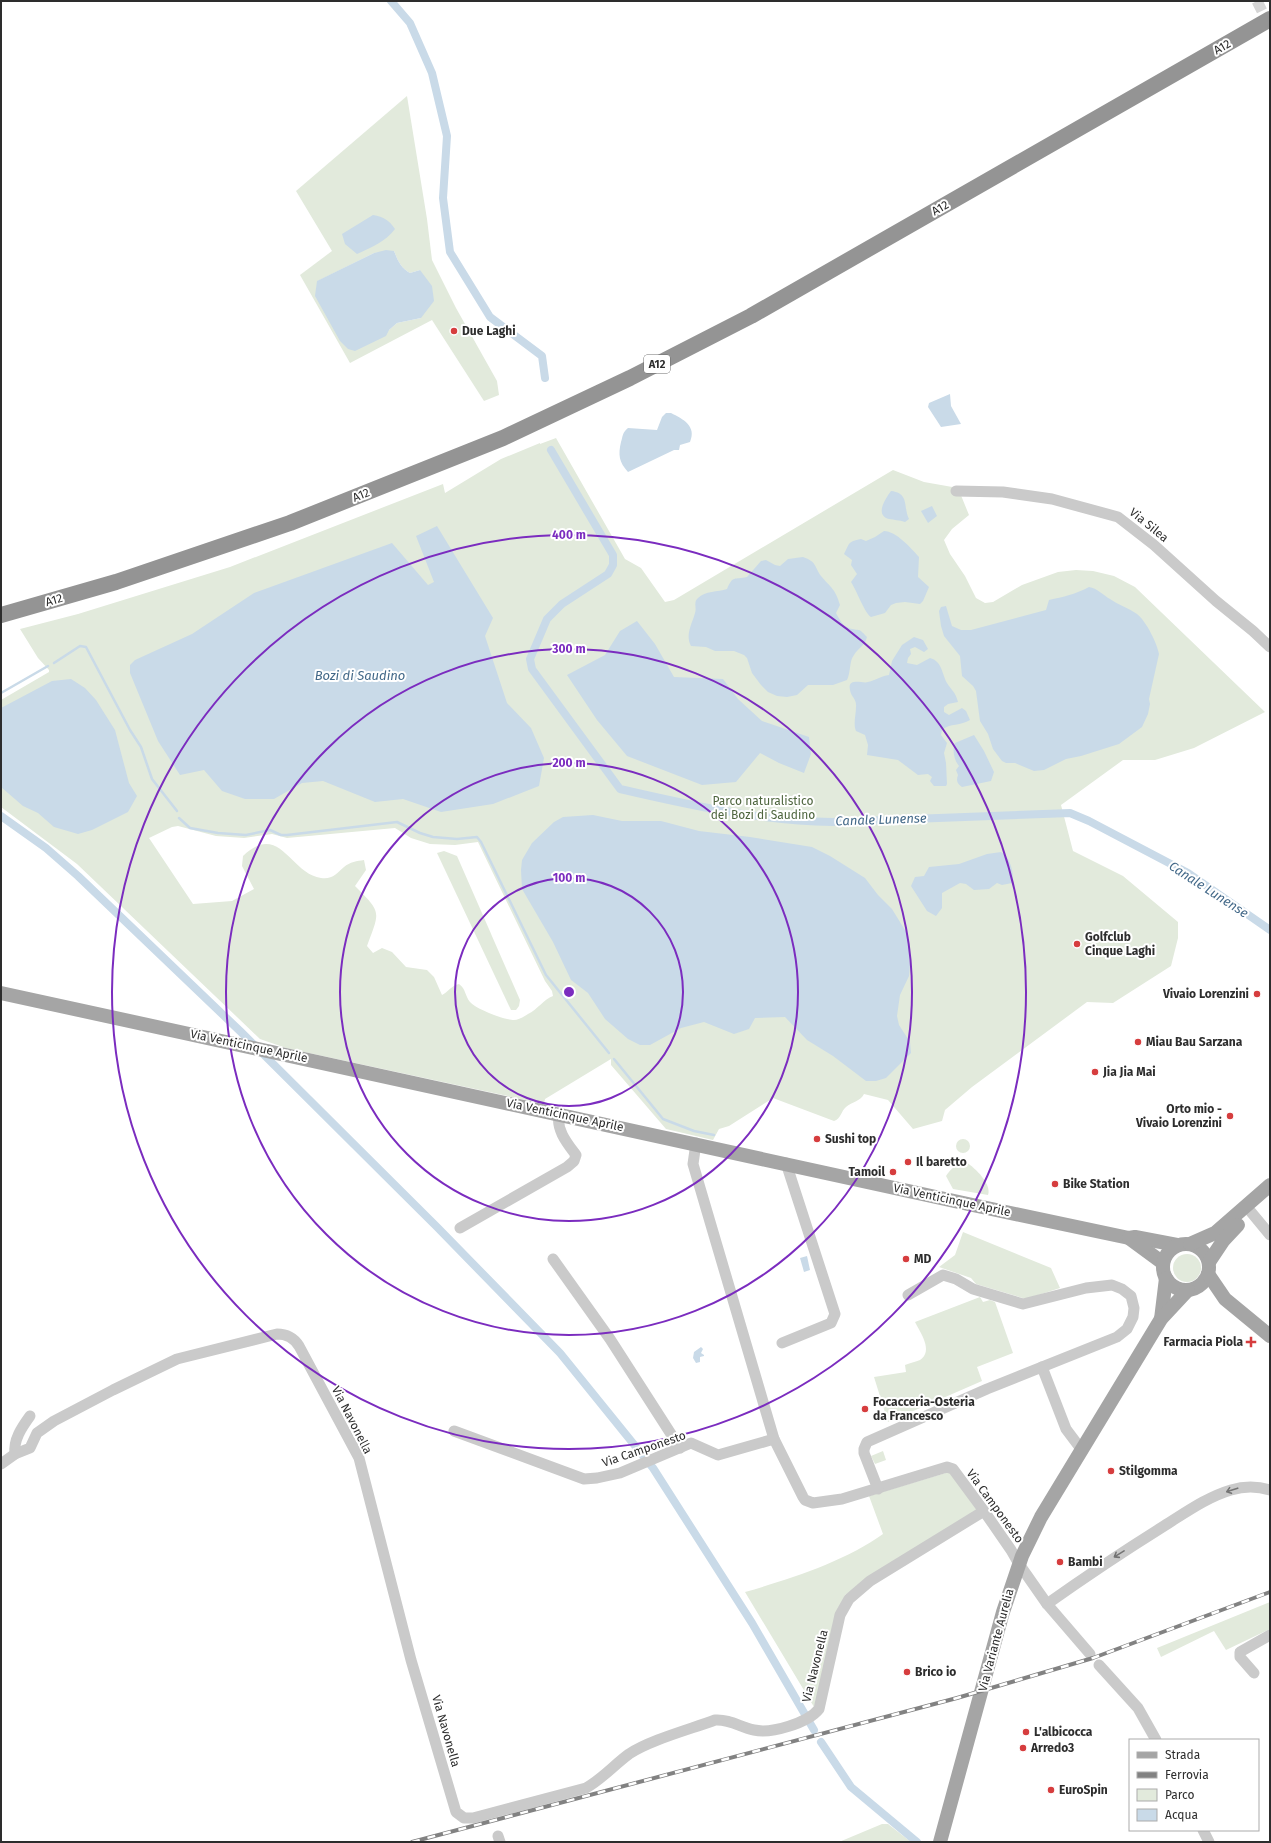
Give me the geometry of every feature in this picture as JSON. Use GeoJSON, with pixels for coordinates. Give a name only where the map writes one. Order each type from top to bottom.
{"type":"FeatureCollection","features":[{"type":"Feature","properties":{"kind":"highway","name":"A12"},"geometry":{"type":"LineString","coordinates":[[1,604],[110,573],[283,514],[498,429],[624,369],[748,305],[1270,8]]}},
{"type":"Feature","properties":{"kind":"highway","name":"A12"},"geometry":{"type":"LineString","coordinates":[[1,615],[116,582],[290,523],[504,438],[630,378],[751,316],[1270,19]]}},
{"type":"Feature","properties":{"kind":"main road","name":"Via Venticinque Aprile"},"geometry":{"type":"LineString","coordinates":[[1,993],[1129,1238],[1135,1237],[1184,1244]]}},
{"type":"Feature","properties":{"kind":"main road"},"geometry":{"type":"LineString","coordinates":[[1270,1185],[1215,1233],[1184,1244],[1168,1252],[1163,1263],[1166,1278],[1175,1287],[1193,1289],[1225,1299],[1270,1336]]}},
{"type":"Feature","properties":{"kind":"main road"},"geometry":{"type":"LineString","coordinates":[[1193,1289],[1206,1279],[1209,1268],[1223,1241],[1270,1195]]}},
{"type":"Feature","properties":{"kind":"main road","name":"Via Venticinque Aprile"},"geometry":{"type":"LineString","coordinates":[[1129,1238],[1163,1263]]}},
{"type":"Feature","properties":{"kind":"main road"},"geometry":{"type":"LineString","coordinates":[[1184,1244],[1202,1250],[1209,1268],[1225,1299]]}},
{"type":"Feature","properties":{"kind":"main road","name":"Via Variante Aurelia"},"geometry":{"type":"LineString","coordinates":[[1160,1319],[1166,1278]]}},
{"type":"Feature","properties":{"kind":"main road","name":"Via Variante Aurelia"},"geometry":{"type":"LineString","coordinates":[[940,1842],[1003,1612],[1019,1564],[1041,1517],[1160,1319],[1193,1289]]}},
{"type":"Feature","properties":{"kind":"street","name":"Via Silea"},"geometry":{"type":"LineString","coordinates":[[956,491],[1003,492],[1052,499],[1118,517],[1154,544],[1216,601],[1270,647]]}},
{"type":"Feature","properties":{"kind":"street"},"geometry":{"type":"LineString","coordinates":[[460,1228],[568,1167],[574,1161],[576,1155],[561,1133],[558,1121],[559,1114]]}},
{"type":"Feature","properties":{"kind":"street","name":"Via Camponesto"},"geometry":{"type":"LineString","coordinates":[[696,1143],[693,1164],[774,1439],[803,1497],[810,1503],[842,1499],[947,1467],[953,1469],[984,1511],[1047,1604],[1090,1654]]}},
{"type":"Feature","properties":{"kind":"street"},"geometry":{"type":"LineString","coordinates":[[782,1343],[831,1323],[835,1314],[786,1163]]}},
{"type":"Feature","properties":{"kind":"street"},"geometry":{"type":"LineString","coordinates":[[1251,1212],[1270,1235]]}},
{"type":"Feature","properties":{"kind":"street"},"geometry":{"type":"LineString","coordinates":[[553,1259],[610,1339],[680,1448]]}},
{"type":"Feature","properties":{"kind":"street"},"geometry":{"type":"LineString","coordinates":[[878,1489],[864,1453],[867,1442],[980,1392],[1117,1337],[1127,1329],[1133,1317],[1134,1308],[1131,1296],[1122,1289],[1112,1285],[1086,1288],[1024,1304],[974,1289],[956,1279],[943,1275],[908,1295]]}},
{"type":"Feature","properties":{"kind":"street","name":"Via Navonella"},"geometry":{"type":"LineString","coordinates":[[1,1464],[22,1451],[37,1433],[54,1421],[177,1359],[276,1334],[285,1335],[293,1339],[299,1346],[359,1458],[411,1660],[456,1812],[464,1818],[473,1818],[586,1788],[630,1754],[649,1745],[715,1720],[723,1719],[754,1730],[764,1731],[774,1730],[814,1715],[819,1709],[840,1615],[849,1599],[870,1581],[984,1511]]}},
{"type":"Feature","properties":{"kind":"street"},"geometry":{"type":"LineString","coordinates":[[1042,1367],[1066,1429],[1081,1449]]}},
{"type":"Feature","properties":{"kind":"street"},"geometry":{"type":"LineString","coordinates":[[22,1451],[14,1447],[20,1430],[30,1416]]}},
{"type":"Feature","properties":{"kind":"street","name":"Via Camponesto"},"geometry":{"type":"LineString","coordinates":[[454,1431],[584,1479],[620,1473],[691,1443],[713,1454],[722,1455],[774,1439]]}},
{"type":"Feature","properties":{"kind":"street"},"geometry":{"type":"LineString","coordinates":[[1047,1604],[1105,1563],[1196,1506],[1230,1490],[1252,1486],[1270,1490]]}},
{"type":"Feature","properties":{"kind":"street"},"geometry":{"type":"LineString","coordinates":[[1254,1673],[1240,1657],[1240,1652],[1270,1635]]}},
{"type":"Feature","properties":{"kind":"street"},"geometry":{"type":"LineString","coordinates":[[1099,1665],[1138,1708],[1155,1739]]}},
{"type":"Feature","properties":{"kind":"street"},"geometry":{"type":"LineString","coordinates":[[1204,1831],[1209,1842]]}},
{"type":"Feature","properties":{"kind":"green space"},"geometry":{"type":"Polygon","coordinates":[[[407,96],[427,219],[432,260],[456,308],[497,381],[499,395],[484,401],[432,320],[350,363],[300,275],[332,251],[296,191],[407,96]],[[394,251],[374,253],[318,281],[389,330],[397,323],[421,318],[420,270],[410,273],[407,271],[398,261],[394,251]]]}},
{"type":"Feature","properties":{"kind":"green space","name":"Parco naturalistico dei Bozi di Saudino"},"geometry":{"type":"Polygon","coordinates":[[[556,438],[625,559],[641,568],[665,602],[674,600],[893,470],[924,482],[958,488],[969,515],[952,529],[944,540],[950,554],[965,576],[976,598],[985,603],[993,602],[1022,585],[1058,572],[1076,570],[1093,571],[1114,576],[1135,587],[1265,712],[1194,748],[1155,760],[1123,760],[1061,805],[1073,851],[1123,876],[1178,922],[1178,938],[1171,966],[1113,1003],[1087,1002],[972,1087],[945,1110],[942,1121],[913,1129],[888,1100],[864,1094],[859,1100],[846,1107],[838,1119],[834,1121],[773,1098],[729,1126],[719,1129],[713,1140],[666,1129],[611,1065],[611,1059],[545,1099],[544,1104],[286,1048],[260,1039],[77,864],[1,807],[1,700],[49,672],[49,670],[38,658],[20,629],[78,614],[230,567],[443,484],[445,493],[501,459],[556,438]],[[178,826],[172,827],[149,838],[193,904],[232,901],[254,889],[242,866],[243,856],[256,847],[266,844],[276,847],[284,852],[301,868],[310,874],[321,878],[331,877],[349,864],[364,860],[366,870],[355,886],[370,902],[376,913],[376,919],[367,946],[373,953],[382,948],[392,952],[406,967],[427,970],[434,977],[442,995],[459,984],[463,988],[468,1000],[473,1005],[484,1011],[509,1020],[521,1018],[553,996],[552,991],[545,981],[478,842],[455,845],[430,844],[411,838],[395,828],[287,838],[272,834],[244,838],[216,836],[178,826]]]}},
{"type":"Feature","properties":{"kind":"green space"},"geometry":{"type":"Polygon","coordinates":[[[444,851],[457,856],[520,1000],[519,1006],[516,1010],[511,1010],[437,853],[444,851]]]}},
{"type":"Feature","properties":{"kind":"green space"},"geometry":{"type":"Polygon","coordinates":[[[960,1139],[966,1139],[970,1143],[970,1149],[966,1153],[960,1153],[956,1149],[956,1143],[960,1139]]]}},
{"type":"Feature","properties":{"kind":"green space"},"geometry":{"type":"Polygon","coordinates":[[[966,1162],[978,1172],[985,1181],[988,1186],[988,1195],[953,1189],[946,1176],[954,1167],[966,1162]]]}},
{"type":"Feature","properties":{"kind":"green space"},"geometry":{"type":"Polygon","coordinates":[[[963,1232],[1051,1268],[1060,1288],[1026,1299],[976,1284],[971,1278],[939,1267],[955,1255],[963,1232]]]}},
{"type":"Feature","properties":{"kind":"green space"},"geometry":{"type":"Polygon","coordinates":[[[1187,1254],[1197,1258],[1201,1268],[1197,1278],[1187,1282],[1177,1278],[1173,1268],[1177,1258],[1187,1254]]]}},
{"type":"Feature","properties":{"kind":"green space"},"geometry":{"type":"Polygon","coordinates":[[[980,1297],[983,1302],[990,1300],[995,1302],[1013,1353],[977,1367],[982,1381],[888,1422],[874,1377],[906,1372],[905,1365],[920,1360],[924,1356],[926,1352],[925,1341],[915,1322],[980,1297]]]}},
{"type":"Feature","properties":{"kind":"green space"},"geometry":{"type":"Polygon","coordinates":[[[883,1451],[886,1460],[875,1464],[871,1456],[883,1451]]]}},
{"type":"Feature","properties":{"kind":"green space"},"geometry":{"type":"Polygon","coordinates":[[[949,1472],[976,1505],[976,1511],[845,1595],[814,1707],[745,1592],[835,1561],[868,1544],[883,1534],[869,1496],[949,1472]]]}},
{"type":"Feature","properties":{"kind":"green space"},"geometry":{"type":"Polygon","coordinates":[[[1270,1602],[1270,1629],[1226,1650],[1214,1631],[1161,1657],[1157,1648],[1270,1602]]]}},
{"type":"Feature","properties":{"kind":"green space"},"geometry":{"type":"Polygon","coordinates":[[[882,1824],[888,1824],[911,1842],[839,1842],[882,1824]]]}},
{"type":"Feature","properties":{"kind":"water"},"geometry":{"type":"Polygon","coordinates":[[[373,215],[386,219],[395,229],[383,241],[357,254],[345,244],[342,234],[373,215]]]}},
{"type":"Feature","properties":{"kind":"water"},"geometry":{"type":"Polygon","coordinates":[[[386,250],[394,251],[400,264],[410,273],[420,270],[432,286],[434,301],[421,318],[397,323],[389,330],[386,336],[355,351],[348,349],[340,341],[315,296],[317,281],[374,253],[386,250]]]}},
{"type":"Feature","properties":{"kind":"water"},"geometry":{"type":"Polygon","coordinates":[[[950,394],[951,406],[961,424],[941,427],[928,407],[929,403],[950,394]]]}},
{"type":"Feature","properties":{"kind":"water"},"geometry":{"type":"Polygon","coordinates":[[[666,413],[671,413],[688,424],[692,432],[690,442],[680,445],[679,450],[674,450],[628,472],[621,462],[620,455],[621,442],[625,431],[628,428],[657,430],[662,417],[666,413]]]}},
{"type":"Feature","properties":{"kind":"water"},"geometry":{"type":"Polygon","coordinates":[[[891,491],[897,492],[901,495],[905,502],[909,519],[905,522],[889,519],[882,514],[882,506],[891,491]]]}},
{"type":"Feature","properties":{"kind":"water"},"geometry":{"type":"Polygon","coordinates":[[[932,506],[937,516],[928,523],[921,511],[932,506]]]}},
{"type":"Feature","properties":{"kind":"water","name":"Bozi di Saudino"},"geometry":{"type":"Polygon","coordinates":[[[437,526],[493,618],[485,636],[507,703],[531,728],[544,758],[539,786],[493,804],[441,812],[403,799],[375,802],[323,781],[302,783],[274,799],[245,799],[222,791],[204,770],[180,775],[158,741],[130,673],[130,665],[135,660],[192,634],[254,593],[392,543],[428,585],[434,582],[416,536],[437,526]]]}},
{"type":"Feature","properties":{"kind":"water"},"geometry":{"type":"Polygon","coordinates":[[[884,531],[898,537],[919,557],[918,577],[929,587],[923,601],[920,604],[905,602],[896,603],[891,605],[885,613],[871,617],[866,611],[851,582],[857,574],[851,565],[852,560],[844,554],[851,542],[861,539],[866,541],[884,531]]]}},
{"type":"Feature","properties":{"kind":"water"},"geometry":{"type":"Polygon","coordinates":[[[803,557],[815,565],[821,576],[834,592],[840,605],[836,613],[841,622],[847,627],[860,630],[867,637],[865,643],[852,657],[847,680],[833,685],[808,685],[797,695],[787,697],[777,696],[768,692],[761,685],[752,673],[747,658],[744,655],[734,651],[715,651],[706,647],[691,646],[689,642],[689,634],[696,601],[698,598],[708,593],[727,589],[733,580],[747,577],[761,561],[766,560],[780,566],[788,559],[803,557]]]}},
{"type":"Feature","properties":{"kind":"water"},"geometry":{"type":"Polygon","coordinates":[[[1089,587],[1097,590],[1113,601],[1137,614],[1151,632],[1156,644],[1159,654],[1149,699],[1150,704],[1148,714],[1142,727],[1119,744],[1066,759],[1044,770],[1034,771],[1015,763],[1006,763],[1002,761],[993,749],[988,734],[980,721],[976,691],[973,686],[962,676],[960,656],[944,636],[939,611],[941,607],[946,606],[952,626],[961,630],[971,630],[1046,610],[1049,600],[1089,587]]]}},
{"type":"Feature","properties":{"kind":"water"},"geometry":{"type":"Polygon","coordinates":[[[637,621],[655,644],[674,677],[723,679],[738,699],[762,721],[809,737],[811,754],[804,773],[779,763],[760,753],[736,782],[702,785],[627,756],[597,720],[567,675],[605,655],[620,631],[637,621]]]}},
{"type":"Feature","properties":{"kind":"water"},"geometry":{"type":"Polygon","coordinates":[[[914,637],[923,640],[928,649],[924,652],[915,647],[910,649],[911,654],[907,663],[917,665],[930,658],[937,662],[958,702],[948,704],[944,707],[944,712],[949,715],[962,708],[966,711],[970,720],[948,726],[942,730],[941,735],[947,743],[944,753],[946,763],[946,786],[934,786],[930,781],[932,777],[928,774],[918,775],[898,760],[867,755],[868,745],[865,735],[856,731],[855,728],[856,704],[851,692],[851,684],[853,682],[868,682],[889,675],[892,661],[902,645],[914,637]]]}},
{"type":"Feature","properties":{"kind":"water"},"geometry":{"type":"Polygon","coordinates":[[[71,679],[85,688],[96,700],[115,730],[129,783],[137,796],[128,812],[92,830],[78,834],[54,827],[38,813],[23,806],[1,787],[1,708],[52,681],[71,679]]]}},
{"type":"Feature","properties":{"kind":"water"},"geometry":{"type":"Polygon","coordinates":[[[974,735],[994,772],[991,781],[962,787],[957,780],[958,775],[956,770],[959,766],[954,755],[954,746],[955,743],[974,735]]]}},
{"type":"Feature","properties":{"kind":"water"},"geometry":{"type":"Polygon","coordinates":[[[593,815],[622,821],[661,821],[699,831],[750,837],[812,847],[830,856],[865,878],[878,895],[892,909],[908,935],[910,965],[909,976],[900,995],[897,1016],[899,1025],[910,1042],[911,1053],[886,1078],[876,1081],[866,1081],[833,1056],[807,1040],[785,1017],[755,1018],[749,1029],[734,1034],[704,1022],[681,1028],[650,1045],[640,1045],[628,1039],[605,1019],[588,993],[571,980],[553,942],[522,889],[522,860],[532,843],[554,822],[563,817],[593,815]]]}},
{"type":"Feature","properties":{"kind":"water"},"geometry":{"type":"Polygon","coordinates":[[[1001,852],[1007,857],[1011,866],[1013,875],[1012,883],[1002,885],[997,883],[989,889],[974,890],[966,884],[960,883],[942,893],[942,908],[936,916],[927,911],[911,886],[915,877],[924,876],[929,867],[959,864],[987,854],[1001,852]]]}},
{"type":"Feature","properties":{"kind":"water"},"geometry":{"type":"Polygon","coordinates":[[[807,1256],[810,1270],[804,1272],[800,1258],[807,1256]]]}},
{"type":"Feature","properties":{"kind":"water"},"geometry":{"type":"Polygon","coordinates":[[[701,1347],[703,1349],[701,1353],[704,1356],[700,1357],[700,1362],[696,1363],[693,1358],[694,1352],[701,1347]]]}},
{"type":"Feature","properties":{"kind":"waterway","name":"Canale Lunense"},"geometry":{"type":"LineString","coordinates":[[391,1],[410,23],[432,73],[447,136],[443,198],[450,252],[490,317],[542,356],[545,378]]}},
{"type":"Feature","properties":{"kind":"waterway","name":"Canale Lunense"},"geometry":{"type":"LineString","coordinates":[[551,450],[613,555],[613,565],[608,574],[562,604],[547,619],[530,659],[532,669],[620,789],[725,811],[779,819],[805,821],[832,822],[1070,813],[1089,821],[1188,873],[1270,930]]}},
{"type":"Feature","properties":{"kind":"waterway"},"geometry":{"type":"LineString","coordinates":[[54,663],[80,646],[86,647],[130,730],[141,747],[152,779],[177,811]]}},
{"type":"Feature","properties":{"kind":"waterway"},"geometry":{"type":"LineString","coordinates":[[1,693],[48,666]]}},
{"type":"Feature","properties":{"kind":"waterway"},"geometry":{"type":"LineString","coordinates":[[1,816],[46,848],[78,876],[241,1032],[437,1227],[560,1353],[653,1468],[752,1623],[814,1730]]}},
{"type":"Feature","properties":{"kind":"waterway"},"geometry":{"type":"LineString","coordinates":[[179,818],[190,828],[218,833],[246,835],[270,830],[281,835],[287,835],[397,822],[420,833],[433,837],[457,839],[477,837],[481,842],[546,975],[609,1053]]}},
{"type":"Feature","properties":{"kind":"waterway"},"geometry":{"type":"LineString","coordinates":[[614,1059],[663,1119],[694,1131],[714,1135]]}},
{"type":"Feature","properties":{"kind":"waterway"},"geometry":{"type":"LineString","coordinates":[[821,1742],[851,1787],[917,1842]]}},
{"type":"Feature","properties":{"kind":"tunnel"},"geometry":{"type":"LineString","coordinates":[[1257,1],[1270,27]]}},
{"type":"Feature","properties":{"kind":"railway"},"geometry":{"type":"LineString","coordinates":[[412,1842],[957,1698],[1093,1658],[1270,1592]]}},
{"type":"Feature","properties":{"kind":"place","name":"Due Laghi"},"geometry":{"type":"Point","coordinates":[454,331]}},
{"type":"Feature","properties":{"kind":"place","name":"Golfclub Cinque Laghi"},"geometry":{"type":"Point","coordinates":[1077,944]}},
{"type":"Feature","properties":{"kind":"place","name":"Vivaio Lorenzini"},"geometry":{"type":"Point","coordinates":[1257,994]}},
{"type":"Feature","properties":{"kind":"place","name":"Miau Bau Sarzana"},"geometry":{"type":"Point","coordinates":[1138,1042]}},
{"type":"Feature","properties":{"kind":"place","name":"Jia Jia Mai"},"geometry":{"type":"Point","coordinates":[1095,1072]}},
{"type":"Feature","properties":{"kind":"place","name":"Orto mio - Vivaio Lorenzini"},"geometry":{"type":"Point","coordinates":[1230,1116]}},
{"type":"Feature","properties":{"kind":"place","name":"Sushi top"},"geometry":{"type":"Point","coordinates":[817,1139]}},
{"type":"Feature","properties":{"kind":"place","name":"Il baretto"},"geometry":{"type":"Point","coordinates":[908,1162]}},
{"type":"Feature","properties":{"kind":"place","name":"Tamoil"},"geometry":{"type":"Point","coordinates":[893,1172]}},
{"type":"Feature","properties":{"kind":"place","name":"Bike Station"},"geometry":{"type":"Point","coordinates":[1055,1184]}},
{"type":"Feature","properties":{"kind":"place","name":"MD"},"geometry":{"type":"Point","coordinates":[906,1259]}},
{"type":"Feature","properties":{"kind":"place","name":"Farmacia Piola"},"geometry":{"type":"Point","coordinates":[1251,1342]}},
{"type":"Feature","properties":{"kind":"place","name":"Focacceria-Osteria da Francesco"},"geometry":{"type":"Point","coordinates":[865,1409]}},
{"type":"Feature","properties":{"kind":"place","name":"Stilgomma"},"geometry":{"type":"Point","coordinates":[1111,1471]}},
{"type":"Feature","properties":{"kind":"place","name":"Bambi"},"geometry":{"type":"Point","coordinates":[1060,1562]}},
{"type":"Feature","properties":{"kind":"place","name":"Brico io"},"geometry":{"type":"Point","coordinates":[907,1672]}},
{"type":"Feature","properties":{"kind":"place","name":"L'albicocca"},"geometry":{"type":"Point","coordinates":[1026,1732]}},
{"type":"Feature","properties":{"kind":"place","name":"Arredo3"},"geometry":{"type":"Point","coordinates":[1023,1748]}},
{"type":"Feature","properties":{"kind":"place","name":"EuroSpin"},"geometry":{"type":"Point","coordinates":[1051,1790]}}]}
